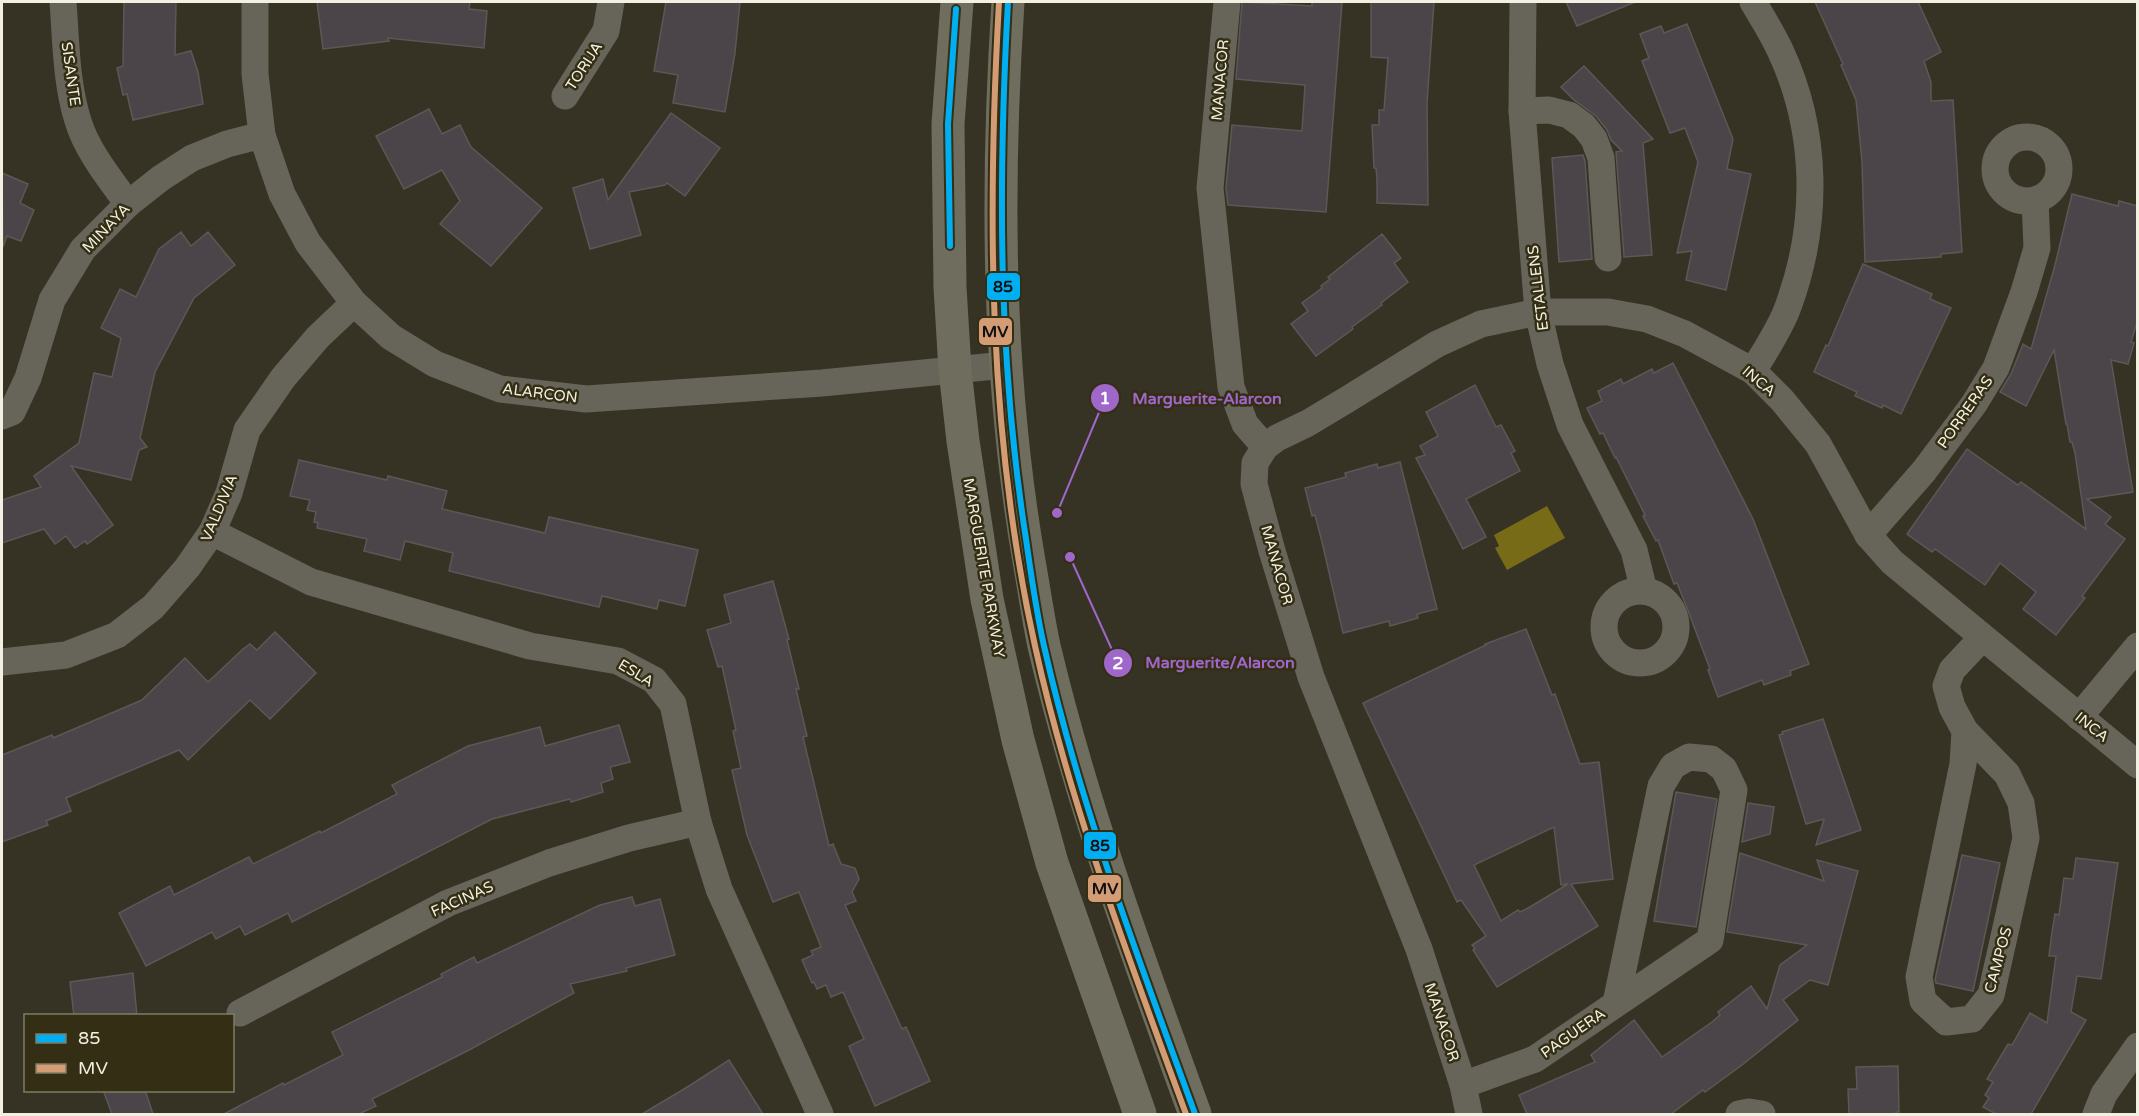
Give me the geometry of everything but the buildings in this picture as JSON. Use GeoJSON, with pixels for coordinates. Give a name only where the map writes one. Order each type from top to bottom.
{"type":"FeatureCollection","features":[{"type":"Feature","properties":{"kind":"main road","name":"MARGUERITE PARKWAY"},"geometry":{"type":"LineString","coordinates":[[957,2],[948,124],[950,287],[954,370],[987,599],[1018,740],[1052,863],[1140,1114]]}},
{"type":"Feature","properties":{"kind":"main road"},"geometry":{"type":"LineString","coordinates":[[1008,2],[1004,61],[1000,264],[1005,365],[1018,494],[1044,644],[1109,874],[1195,1114]]}},
{"type":"Feature","properties":{"kind":"street","name":"SISANTE"},"geometry":{"type":"LineString","coordinates":[[63,2],[73,100],[78,123],[107,176],[128,204]]}},
{"type":"Feature","properties":{"kind":"street","name":"ALARCON"},"geometry":{"type":"LineString","coordinates":[[255,2],[255,74],[262,135],[282,194],[308,243],[354,303],[391,337],[435,364],[500,389],[586,399],[822,383],[1005,365]]}},
{"type":"Feature","properties":{"kind":"street","name":"TORIJA"},"geometry":{"type":"LineString","coordinates":[[565,96],[606,31],[610,2]]}},
{"type":"Feature","properties":{"kind":"street","name":"MANACOR"},"geometry":{"type":"LineString","coordinates":[[1227,2],[1210,188],[1231,387],[1245,424],[1266,447],[1255,463],[1254,484],[1275,563],[1311,676],[1419,949],[1463,1085],[1469,1114]]}},
{"type":"Feature","properties":{"kind":"street","name":"ESTALLENS"},"geometry":{"type":"LineString","coordinates":[[1523,2],[1522,111],[1538,312],[1550,364],[1570,425],[1634,550],[1644,591]]}},
{"type":"Feature","properties":{"kind":"street"},"geometry":{"type":"LineString","coordinates":[[1753,371],[1788,309],[1805,248],[1812,200],[1809,149],[1800,103],[1780,50],[1754,2]]}},
{"type":"Feature","properties":{"kind":"street"},"geometry":{"type":"LineString","coordinates":[[1522,111],[1548,110],[1569,115],[1584,126],[1594,139],[1601,158],[1608,258]]}},
{"type":"Feature","properties":{"kind":"street","name":"MINAYA"},"geometry":{"type":"LineString","coordinates":[[2,416],[12,412],[28,378],[52,300],[83,249],[128,204],[161,178],[192,158],[227,144],[262,135]]}},
{"type":"Feature","properties":{"kind":"street","name":"PORRERAS"},"geometry":{"type":"LineString","coordinates":[[1868,535],[1924,471],[1974,404],[1996,368],[2024,292],[2037,248],[2035,200]]}},
{"type":"Feature","properties":{"kind":"street","name":"VALDIVIA"},"geometry":{"type":"LineString","coordinates":[[2,662],[66,655],[117,635],[153,607],[187,568],[212,532],[229,493],[247,430],[290,370],[318,337],[354,303]]}},
{"type":"Feature","properties":{"kind":"street","name":"INCA"},"geometry":{"type":"LineString","coordinates":[[1266,447],[1276,438],[1308,423],[1437,344],[1481,324],[1538,312],[1608,312],[1647,320],[1685,334],[1753,371],[1782,400],[1818,444],[1868,535],[1892,562],[2138,765]]}},
{"type":"Feature","properties":{"kind":"street","name":"ESLA"},"geometry":{"type":"LineString","coordinates":[[212,532],[310,582],[530,646],[618,661],[654,680],[673,704],[698,822],[719,889],[820,1114]]}},
{"type":"Feature","properties":{"kind":"street","name":"CAMPOS"},"geometry":{"type":"LineString","coordinates":[[1965,731],[1963,764],[1919,977],[1923,1002],[1946,1022],[1972,1019],[1991,995],[2026,838],[2021,803],[2007,774],[1965,731],[1952,707],[1946,686],[1952,670],[1982,638]]}},
{"type":"Feature","properties":{"kind":"street"},"geometry":{"type":"LineString","coordinates":[[2079,717],[2138,646]]}},
{"type":"Feature","properties":{"kind":"street","name":"PAGUERA"},"geometry":{"type":"LineString","coordinates":[[1463,1085],[1535,1059],[1710,940],[1734,790],[1724,769],[1711,759],[1689,757],[1673,766],[1661,786],[1616,1003]]}},
{"type":"Feature","properties":{"kind":"street","name":"FACINAS"},"geometry":{"type":"LineString","coordinates":[[240,1013],[448,903],[549,862],[629,838],[698,822]]}},
{"type":"Feature","properties":{"kind":"street"},"geometry":{"type":"LineString","coordinates":[[2096,1114],[2104,1094],[2138,1046]]}},
{"type":"Feature","properties":{"kind":"street"},"geometry":{"type":"LineString","coordinates":[[1739,1114],[1749,1112],[1762,1114]]}},
{"type":"Feature","properties":{"kind":"shaded area"},"geometry":{"type":"Polygon","coordinates":[[[1547,506],[1565,538],[1507,570],[1495,548],[1499,546],[1494,535],[1547,506]]]}},
{"type":"Feature","properties":{"kind":"transit line","name":"MV"},"geometry":{"type":"LineString","coordinates":[[999,2],[993,163],[995,325],[1008,486],[1019,566],[1035,646],[1065,765],[1123,941],[1186,1114]]}},
{"type":"Feature","properties":{"kind":"transit line","name":"85"},"geometry":{"type":"LineString","coordinates":[[1008,2],[1002,204],[1005,338],[1017,472],[1036,606],[1059,706],[1093,824],[1195,1114]]}},
{"type":"Feature","properties":{"kind":"transit line","name":"85"},"geometry":{"type":"LineString","coordinates":[[950,246],[948,124],[956,9]]}},
{"type":"Feature","properties":{"kind":"place","name":"Marguerite-Alarcon"},"geometry":{"type":"Point","coordinates":[1057,513]}},
{"type":"Feature","properties":{"kind":"place","name":"Marguerite/Alarcon"},"geometry":{"type":"Point","coordinates":[1070,557]}}]}
